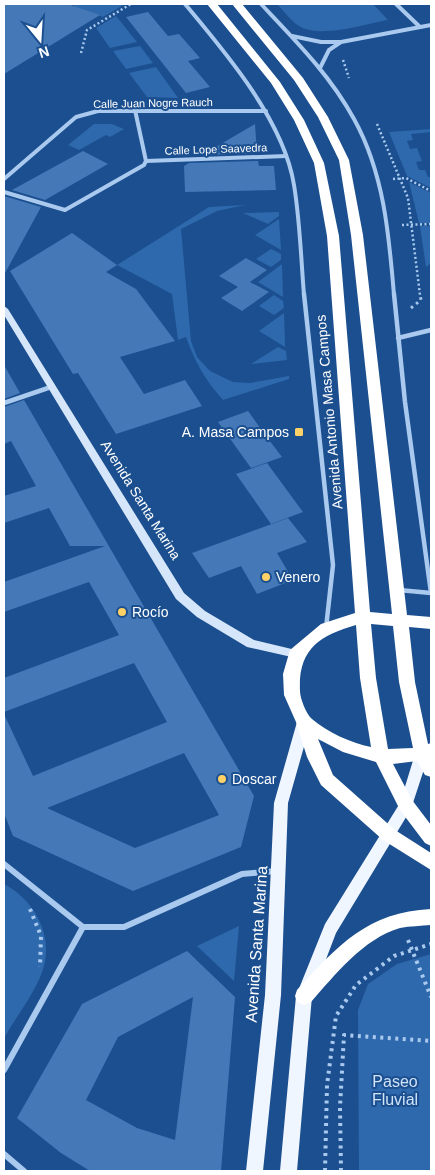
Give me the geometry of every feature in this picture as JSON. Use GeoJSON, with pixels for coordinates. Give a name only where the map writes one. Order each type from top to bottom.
{"type":"FeatureCollection","features":[{"type":"Feature","properties":{"kind":"highway","name":"Avenida Antonio Masa Campos"},"geometry":{"type":"LineString","coordinates":[[212,4],[275,82],[299,120],[319,163],[332,236],[368,678],[381,756],[406,805],[431,838]]}},
{"type":"Feature","properties":{"kind":"highway"},"geometry":{"type":"LineString","coordinates":[[237,4],[298,78],[323,118],[344,160],[357,235],[407,682],[431,770]]}},
{"type":"Feature","properties":{"kind":"highway"},"geometry":{"type":"LineString","coordinates":[[431,623],[362,617],[326,628],[296,654],[291,674],[292,695],[304,722],[315,758],[327,780],[389,835],[431,862]]}},
{"type":"Feature","properties":{"kind":"highway"},"geometry":{"type":"LineString","coordinates":[[304,722],[326,738],[356,751],[381,756],[427,752]]}},
{"type":"Feature","properties":{"kind":"highway"},"geometry":{"type":"LineString","coordinates":[[304,996],[334,962],[370,936],[400,920],[431,917]]}},
{"type":"Feature","properties":{"kind":"main road","name":"Avenida Santa Marina"},"geometry":{"type":"LineString","coordinates":[[254,1171],[272,995],[280,870],[281,802],[304,722]]}},
{"type":"Feature","properties":{"kind":"main road"},"geometry":{"type":"LineString","coordinates":[[288,1171],[304,996],[330,929],[361,875],[389,835],[406,805],[427,752]]}},
{"type":"Feature","properties":{"kind":"street","name":"Avenida Antonio Masa Campos"},"geometry":{"type":"LineString","coordinates":[[185,4],[226,53],[266,111],[286,156],[298,207],[310,371],[333,565],[326,628]]}},
{"type":"Feature","properties":{"kind":"street"},"geometry":{"type":"LineString","coordinates":[[261,4],[320,68],[363,137],[374,168],[388,225],[398,338],[431,593],[396,590]]}},
{"type":"Feature","properties":{"kind":"street"},"geometry":{"type":"LineString","coordinates":[[396,4],[420,27]]}},
{"type":"Feature","properties":{"kind":"street"},"geometry":{"type":"LineString","coordinates":[[291,36],[321,42],[341,42],[431,25]]}},
{"type":"Feature","properties":{"kind":"street"},"geometry":{"type":"LineString","coordinates":[[320,68],[329,50],[341,42]]}},
{"type":"Feature","properties":{"kind":"street"},"geometry":{"type":"LineString","coordinates":[[4,192],[65,210],[144,165],[146,161],[136,110]]}},
{"type":"Feature","properties":{"kind":"street","name":"Calle Juan Nogre Rauch"},"geometry":{"type":"LineString","coordinates":[[4,179],[76,117],[98,111],[266,111]]}},
{"type":"Feature","properties":{"kind":"street","name":"Calle Lope Saavedra"},"geometry":{"type":"LineString","coordinates":[[146,161],[286,156]]}},
{"type":"Feature","properties":{"kind":"street","name":"Avenida Santa Marina"},"geometry":{"type":"LineString","coordinates":[[4,310],[180,596],[201,614],[251,644],[296,654]]}},
{"type":"Feature","properties":{"kind":"street"},"geometry":{"type":"LineString","coordinates":[[398,338],[431,330]]}},
{"type":"Feature","properties":{"kind":"street"},"geometry":{"type":"LineString","coordinates":[[4,403],[51,387]]}},
{"type":"Feature","properties":{"kind":"street"},"geometry":{"type":"LineString","coordinates":[[4,864],[83,927],[124,927],[242,874],[280,870]]}},
{"type":"Feature","properties":{"kind":"street"},"geometry":{"type":"LineString","coordinates":[[4,1070],[83,927]]}},
{"type":"Feature","properties":{"kind":"street"},"geometry":{"type":"LineString","coordinates":[[4,1154],[24,1171]]}},
{"type":"Feature","properties":{"kind":"path"},"geometry":{"type":"LineString","coordinates":[[81,52],[87,30],[131,4]]}},
{"type":"Feature","properties":{"kind":"path"},"geometry":{"type":"LineString","coordinates":[[406,178],[431,191]]}},
{"type":"Feature","properties":{"kind":"path"},"geometry":{"type":"LineString","coordinates":[[388,225],[431,224]]}},
{"type":"Feature","properties":{"kind":"path"},"geometry":{"type":"LineString","coordinates":[[27,906],[35,917],[42,935],[43,952],[38,974]]}},
{"type":"Feature","properties":{"kind":"path"},"geometry":{"type":"LineString","coordinates":[[325,1171],[327,1085],[336,1016],[356,985],[394,956],[431,944]]}},
{"type":"Feature","properties":{"kind":"path"},"geometry":{"type":"LineString","coordinates":[[413,950],[431,997]]}},
{"type":"Feature","properties":{"kind":"path"},"geometry":{"type":"LineString","coordinates":[[341,1171],[340,1108],[344,1035],[431,1041]]}},
{"type":"Feature","properties":{"kind":"green space"},"geometry":{"type":"Polygon","coordinates":[[[76,4],[125,4],[103,17],[73,6],[76,4]]]}},
{"type":"Feature","properties":{"kind":"green space"},"geometry":{"type":"Polygon","coordinates":[[[277,4],[373,4],[388,20],[330,31],[308,30],[290,19],[277,4]]]}},
{"type":"Feature","properties":{"kind":"green space"},"geometry":{"type":"Polygon","coordinates":[[[116,16],[137,42],[110,48],[96,28],[116,16]]]}},
{"type":"Feature","properties":{"kind":"green space"},"geometry":{"type":"Polygon","coordinates":[[[140,46],[153,63],[126,69],[113,51],[140,46]]]}},
{"type":"Feature","properties":{"kind":"green space"},"geometry":{"type":"Polygon","coordinates":[[[156,67],[178,98],[147,97],[129,73],[156,67]]]}},
{"type":"Feature","properties":{"kind":"green space"},"geometry":{"type":"Polygon","coordinates":[[[94,124],[112,124],[124,129],[110,137],[106,135],[79,150],[68,145],[94,124]]]}},
{"type":"Feature","properties":{"kind":"green space"},"geometry":{"type":"Polygon","coordinates":[[[431,129],[431,132],[411,134],[413,140],[407,141],[410,149],[417,148],[422,161],[416,162],[419,170],[425,170],[428,177],[431,177],[431,188],[407,176],[389,132],[431,129]]]}},
{"type":"Feature","properties":{"kind":"green space"},"geometry":{"type":"Polygon","coordinates":[[[409,182],[431,193],[431,223],[419,223],[409,182]]]}},
{"type":"Feature","properties":{"kind":"green space"},"geometry":{"type":"Polygon","coordinates":[[[245,205],[217,211],[181,229],[191,341],[197,357],[210,371],[233,382],[250,383],[289,376],[289,379],[223,400],[201,370],[186,337],[178,340],[172,294],[117,265],[209,207],[245,205]]]}},
{"type":"Feature","properties":{"kind":"green space"},"geometry":{"type":"Polygon","coordinates":[[[279,212],[279,216],[268,224],[243,213],[279,212]]]}},
{"type":"Feature","properties":{"kind":"green space"},"geometry":{"type":"Polygon","coordinates":[[[279,219],[281,250],[255,235],[279,219]]]}},
{"type":"Feature","properties":{"kind":"green space"},"geometry":{"type":"Polygon","coordinates":[[[420,226],[431,226],[431,263],[426,267],[420,226]]]}},
{"type":"Feature","properties":{"kind":"green space"},"geometry":{"type":"Polygon","coordinates":[[[271,249],[281,254],[281,260],[271,267],[256,259],[271,249]]]}},
{"type":"Feature","properties":{"kind":"green space"},"geometry":{"type":"Polygon","coordinates":[[[282,264],[283,297],[258,282],[282,264]]]}},
{"type":"Feature","properties":{"kind":"green space"},"geometry":{"type":"Polygon","coordinates":[[[274,295],[283,301],[284,308],[274,315],[259,306],[274,295]]]}},
{"type":"Feature","properties":{"kind":"green space"},"geometry":{"type":"Polygon","coordinates":[[[284,313],[285,344],[285,347],[259,331],[284,313]]]}},
{"type":"Feature","properties":{"kind":"green space"},"geometry":{"type":"Polygon","coordinates":[[[278,347],[286,351],[287,360],[251,364],[278,347]]]}},
{"type":"Feature","properties":{"kind":"green space"},"geometry":{"type":"Polygon","coordinates":[[[4,884],[25,900],[34,911],[40,922],[46,948],[41,975],[29,999],[4,1038],[4,884]]]}},
{"type":"Feature","properties":{"kind":"green space"},"geometry":{"type":"Polygon","coordinates":[[[239,926],[234,981],[197,946],[239,926]]]}},
{"type":"Feature","properties":{"kind":"green space","name":"Paseo Fluvial"},"geometry":{"type":"Polygon","coordinates":[[[431,954],[431,1171],[359,1171],[358,1010],[368,984],[397,964],[431,954]]]}},
{"type":"Feature","properties":{"kind":"building"},"geometry":{"type":"Polygon","coordinates":[[[4,4],[68,4],[100,15],[4,74],[4,4]]]}},
{"type":"Feature","properties":{"kind":"building"},"geometry":{"type":"Polygon","coordinates":[[[148,12],[168,36],[179,34],[200,58],[188,61],[210,87],[186,93],[126,17],[148,12]]]}},
{"type":"Feature","properties":{"kind":"building"},"geometry":{"type":"Polygon","coordinates":[[[255,124],[257,153],[202,155],[255,124]]]}},
{"type":"Feature","properties":{"kind":"building"},"geometry":{"type":"Polygon","coordinates":[[[83,151],[108,164],[45,200],[12,190],[83,151]]]}},
{"type":"Feature","properties":{"kind":"building"},"geometry":{"type":"Polygon","coordinates":[[[258,161],[259,166],[274,166],[276,190],[185,192],[184,166],[189,163],[258,161]]]}},
{"type":"Feature","properties":{"kind":"building"},"geometry":{"type":"Polygon","coordinates":[[[4,196],[41,207],[4,275],[4,196]]]}},
{"type":"Feature","properties":{"kind":"building"},"geometry":{"type":"Polygon","coordinates":[[[72,233],[117,265],[106,272],[136,289],[175,341],[120,357],[144,394],[185,380],[202,406],[116,434],[78,373],[73,374],[10,271],[72,233]]]}},
{"type":"Feature","properties":{"kind":"building"},"geometry":{"type":"Polygon","coordinates":[[[246,258],[267,270],[250,282],[269,292],[242,311],[221,298],[238,287],[219,276],[246,258]]]}},
{"type":"Feature","properties":{"kind":"building"},"geometry":{"type":"Polygon","coordinates":[[[4,365],[20,393],[4,399],[4,365]]]}},
{"type":"Feature","properties":{"kind":"building"},"geometry":{"type":"Polygon","coordinates":[[[24,400],[254,796],[241,847],[133,891],[13,836],[4,813],[4,714],[33,776],[167,722],[134,663],[4,712],[4,678],[119,635],[89,582],[4,612],[4,582],[105,546],[70,546],[49,508],[4,523],[4,496],[36,486],[11,441],[4,444],[4,407],[24,400]],[[184,753],[47,808],[135,848],[219,815],[184,753]]]}},
{"type":"Feature","properties":{"kind":"building"},"geometry":{"type":"Polygon","coordinates":[[[248,411],[282,457],[251,468],[218,422],[248,411]]]}},
{"type":"Feature","properties":{"kind":"building"},"geometry":{"type":"Polygon","coordinates":[[[267,463],[303,512],[271,524],[236,474],[267,463]]]}},
{"type":"Feature","properties":{"kind":"building"},"geometry":{"type":"Polygon","coordinates":[[[288,518],[307,542],[277,553],[293,580],[257,594],[241,566],[209,578],[192,553],[288,518]]]}},
{"type":"Feature","properties":{"kind":"building"},"geometry":{"type":"Polygon","coordinates":[[[187,951],[235,997],[221,1171],[90,1171],[61,1153],[17,1118],[82,1004],[187,951]],[[193,997],[118,1037],[86,1100],[137,1128],[175,1140],[193,997]]]}},
{"type":"Feature","properties":{"kind":"place","name":"A. Masa Campos"},"geometry":{"type":"Point","coordinates":[299,432]}},
{"type":"Feature","properties":{"kind":"place","name":"Venero"},"geometry":{"type":"Point","coordinates":[266,577]}},
{"type":"Feature","properties":{"kind":"place","name":"Rocío"},"geometry":{"type":"Point","coordinates":[122,612]}},
{"type":"Feature","properties":{"kind":"place","name":"Doscar"},"geometry":{"type":"Point","coordinates":[222,779]}}]}
